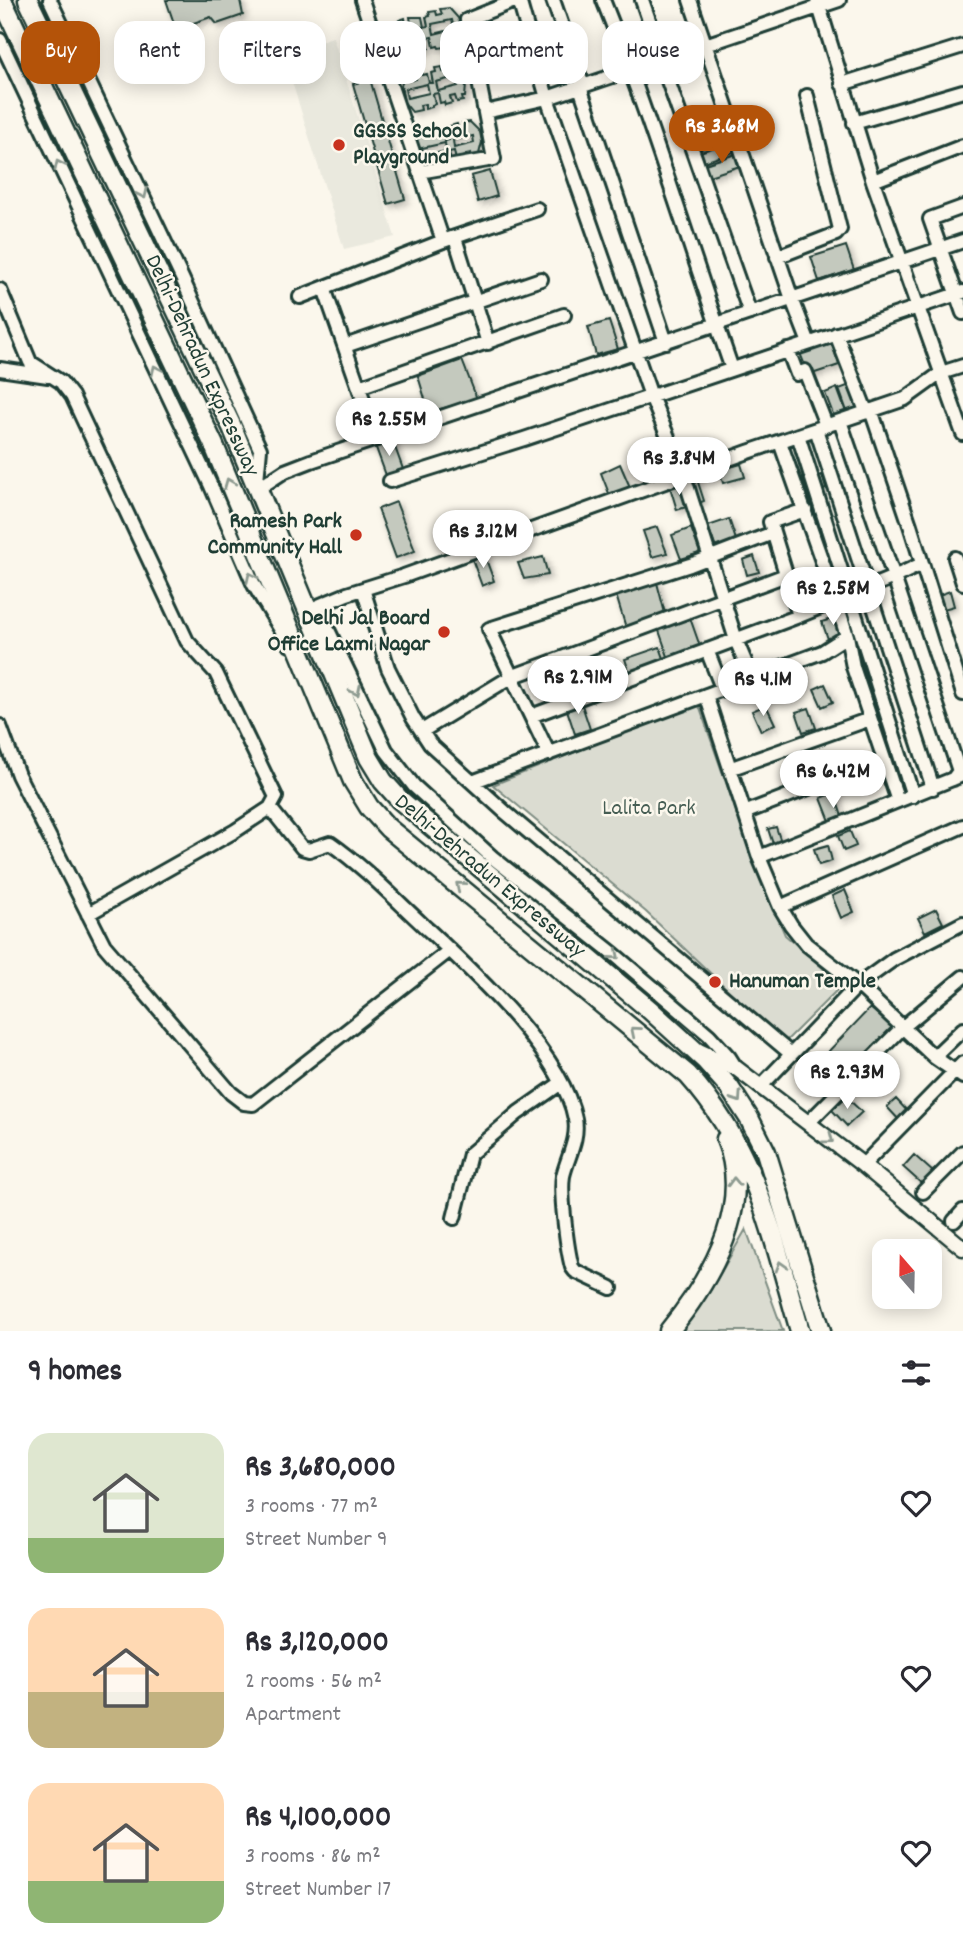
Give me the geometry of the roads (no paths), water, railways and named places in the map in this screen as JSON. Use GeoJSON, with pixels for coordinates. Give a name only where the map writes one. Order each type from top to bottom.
{"type":"FeatureCollection","features":[{"type":"Feature","properties":{"kind":"highway","name":"Delhi-Dehradun Expressway"},"geometry":{"type":"LineString","coordinates":[[2,0],[213,443],[352,781],[378,818],[688,1075],[716,1109],[747,1162],[759,1193],[800,1331]]}},
{"type":"Feature","properties":{"kind":"highway","name":"Delhi-Dehradun Expressway"},"geometry":{"type":"LineString","coordinates":[[28,0],[232,427],[256,490],[312,609],[369,758],[392,791],[692,1047],[729,1087],[758,1135],[772,1169],[821,1331]]}},
{"type":"Feature","properties":{"kind":"highway"},"geometry":{"type":"LineString","coordinates":[[670,1331],[695,1299],[709,1274],[729,1223],[734,1199],[735,1179],[731,1152],[724,1135],[688,1075]]}},
{"type":"Feature","properties":{"kind":"main road"},"geometry":{"type":"LineString","coordinates":[[692,1047],[736,1068],[863,1165],[963,1248]]}},
{"type":"Feature","properties":{"kind":"street"},"geometry":{"type":"LineString","coordinates":[[50,0],[260,449],[256,490]]}},
{"type":"Feature","properties":{"kind":"street"},"geometry":{"type":"LineString","coordinates":[[362,0],[419,172],[475,300],[488,343]]}},
{"type":"Feature","properties":{"kind":"street"},"geometry":{"type":"LineString","coordinates":[[419,172],[494,159],[467,20],[518,0],[547,98],[651,396],[684,476],[736,640],[752,678]]}},
{"type":"Feature","properties":{"kind":"street"},"geometry":{"type":"LineString","coordinates":[[553,0],[666,342]]}},
{"type":"Feature","properties":{"kind":"street"},"geometry":{"type":"LineString","coordinates":[[603,0],[611,21]]}},
{"type":"Feature","properties":{"kind":"street"},"geometry":{"type":"LineString","coordinates":[[642,0],[649,21]]}},
{"type":"Feature","properties":{"kind":"street"},"geometry":{"type":"LineString","coordinates":[[706,46],[818,3],[839,0]]}},
{"type":"Feature","properties":{"kind":"street"},"geometry":{"type":"LineString","coordinates":[[694,1],[706,46],[809,343]]}},
{"type":"Feature","properties":{"kind":"street"},"geometry":{"type":"LineString","coordinates":[[818,3],[873,181],[963,434]]}},
{"type":"Feature","properties":{"kind":"street"},"geometry":{"type":"LineString","coordinates":[[0,40],[211,486],[254,585],[309,679]]}},
{"type":"Feature","properties":{"kind":"street"},"geometry":{"type":"LineString","coordinates":[[842,84],[963,46]]}},
{"type":"Feature","properties":{"kind":"street"},"geometry":{"type":"LineString","coordinates":[[485,112],[547,98],[602,80]]}},
{"type":"Feature","properties":{"kind":"street"},"geometry":{"type":"LineString","coordinates":[[636,84],[732,369]]}},
{"type":"Feature","properties":{"kind":"street"},"geometry":{"type":"LineString","coordinates":[[670,84],[750,313]]}},
{"type":"Feature","properties":{"kind":"street"},"geometry":{"type":"LineString","coordinates":[[854,123],[963,91]]}},
{"type":"Feature","properties":{"kind":"street"},"geometry":{"type":"LineString","coordinates":[[777,257],[836,234],[840,229],[807,96]]}},
{"type":"Feature","properties":{"kind":"street"},"geometry":{"type":"LineString","coordinates":[[873,181],[963,146]]}},
{"type":"Feature","properties":{"kind":"street"},"geometry":{"type":"LineString","coordinates":[[963,207],[930,219],[960,293],[963,313]]}},
{"type":"Feature","properties":{"kind":"street"},"geometry":{"type":"LineString","coordinates":[[300,296],[449,239],[537,209]]}},
{"type":"Feature","properties":{"kind":"street"},"geometry":{"type":"LineString","coordinates":[[256,490],[285,471],[963,242]]}},
{"type":"Feature","properties":{"kind":"street"},"geometry":{"type":"LineString","coordinates":[[345,346],[541,279]]}},
{"type":"Feature","properties":{"kind":"street"},"geometry":{"type":"LineString","coordinates":[[324,288],[377,439]]}},
{"type":"Feature","properties":{"kind":"street"},"geometry":{"type":"LineString","coordinates":[[0,290],[27,357],[34,366],[61,382],[72,396],[187,641],[220,681],[276,800],[270,808],[235,831],[88,914]]}},
{"type":"Feature","properties":{"kind":"street"},"geometry":{"type":"LineString","coordinates":[[390,481],[960,293]]}},
{"type":"Feature","properties":{"kind":"street"},"geometry":{"type":"LineString","coordinates":[[359,387],[564,315]]}},
{"type":"Feature","properties":{"kind":"street"},"geometry":{"type":"LineString","coordinates":[[836,334],[868,411],[922,564],[963,694]]}},
{"type":"Feature","properties":{"kind":"street"},"geometry":{"type":"LineString","coordinates":[[788,350],[797,374],[805,371],[868,587],[933,788]]}},
{"type":"Feature","properties":{"kind":"street"},"geometry":{"type":"LineString","coordinates":[[736,1068],[709,1035],[614,954],[492,857],[414,786],[386,750],[312,609],[905,399],[941,373],[963,366]]}},
{"type":"Feature","properties":{"kind":"street"},"geometry":{"type":"LineString","coordinates":[[0,369],[50,376]]}},
{"type":"Feature","properties":{"kind":"street"},"geometry":{"type":"LineString","coordinates":[[759,857],[958,777],[959,771],[840,421]]}},
{"type":"Feature","properties":{"kind":"street"},"geometry":{"type":"LineString","coordinates":[[798,435],[913,796]]}},
{"type":"Feature","properties":{"kind":"street"},"geometry":{"type":"LineString","coordinates":[[780,442],[848,636],[853,667],[898,801]]}},
{"type":"Feature","properties":{"kind":"street"},"geometry":{"type":"LineString","coordinates":[[799,616],[770,522],[805,510]]}},
{"type":"Feature","properties":{"kind":"street"},"geometry":{"type":"LineString","coordinates":[[549,754],[489,629],[709,558],[773,534]]}},
{"type":"Feature","properties":{"kind":"street"},"geometry":{"type":"LineString","coordinates":[[955,558],[963,583]]}},
{"type":"Feature","properties":{"kind":"street"},"geometry":{"type":"LineString","coordinates":[[531,716],[799,616],[922,564]]}},
{"type":"Feature","properties":{"kind":"street"},"geometry":{"type":"LineString","coordinates":[[422,731],[511,677],[786,575]]}},
{"type":"Feature","properties":{"kind":"street"},"geometry":{"type":"LineString","coordinates":[[363,589],[388,668],[407,707],[430,744],[790,1054]]}},
{"type":"Feature","properties":{"kind":"street"},"geometry":{"type":"LineString","coordinates":[[472,782],[822,652],[848,636]]}},
{"type":"Feature","properties":{"kind":"street"},"geometry":{"type":"LineString","coordinates":[[707,650],[722,688]]}},
{"type":"Feature","properties":{"kind":"street"},"geometry":{"type":"LineString","coordinates":[[706,695],[759,857],[780,907],[806,944],[858,985],[934,1057],[960,1070],[863,1165]]}},
{"type":"Feature","properties":{"kind":"street"},"geometry":{"type":"LineString","coordinates":[[732,768],[870,719]]}},
{"type":"Feature","properties":{"kind":"street"},"geometry":{"type":"LineString","coordinates":[[0,726],[18,775],[96,934],[231,1093],[249,1105],[450,950]]}},
{"type":"Feature","properties":{"kind":"street"},"geometry":{"type":"LineString","coordinates":[[744,813],[883,759]]}},
{"type":"Feature","properties":{"kind":"street"},"geometry":{"type":"LineString","coordinates":[[270,808],[300,847],[310,850],[332,844],[379,883],[483,981],[540,1049],[561,1083],[576,1125],[563,1179],[570,1262],[575,1271],[611,1288]]}},
{"type":"Feature","properties":{"kind":"street"},"geometry":{"type":"LineString","coordinates":[[780,907],[963,826]]}},
{"type":"Feature","properties":{"kind":"street"},"geometry":{"type":"LineString","coordinates":[[760,1087],[858,985],[894,959],[963,923]]}},
{"type":"Feature","properties":{"kind":"street"},"geometry":{"type":"LineString","coordinates":[[808,1123],[903,1027],[963,977]]}},
{"type":"Feature","properties":{"kind":"street"},"geometry":{"type":"LineString","coordinates":[[934,1057],[963,1029]]}},
{"type":"Feature","properties":{"kind":"street"},"geometry":{"type":"LineString","coordinates":[[454,1219],[470,1154],[519,1113],[561,1083]]}},
{"type":"Feature","properties":{"kind":"street"},"geometry":{"type":"LineString","coordinates":[[923,1192],[963,1152]]}},
{"type":"Feature","properties":{"kind":"place","name":"GGSSS School Playground"},"geometry":{"type":"Point","coordinates":[339,145]}},
{"type":"Feature","properties":{"kind":"place","name":"Ramesh Park Community Hall"},"geometry":{"type":"Point","coordinates":[356,535]}},
{"type":"Feature","properties":{"kind":"place","name":"Delhi Jal Board Office Laxmi Nagar"},"geometry":{"type":"Point","coordinates":[444,632]}},
{"type":"Feature","properties":{"kind":"place","name":"Hanuman Temple"},"geometry":{"type":"Point","coordinates":[715,982]}},
{"type":"Feature","properties":{"kind":"park label","name":"Lalita Park"},"geometry":{"type":"Point","coordinates":[649,809]}}]}
